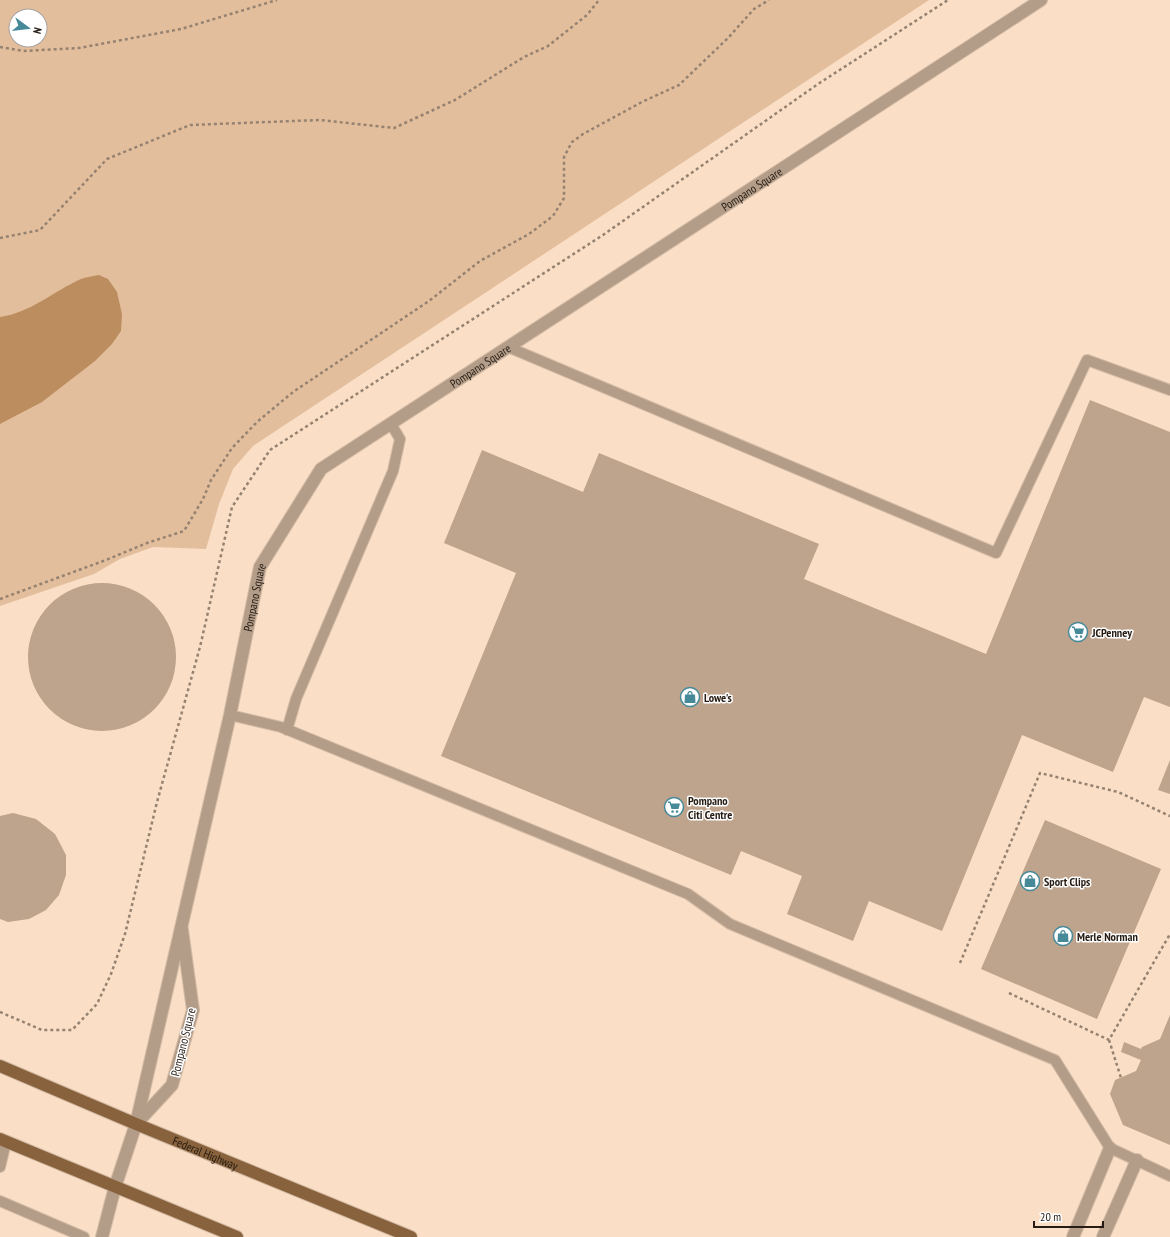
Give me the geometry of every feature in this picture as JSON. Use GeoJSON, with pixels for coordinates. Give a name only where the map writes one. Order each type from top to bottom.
{"type":"FeatureCollection","features":[{"type":"Feature","properties":{"kind":"main road","name":"Federal Highway"},"geometry":{"type":"LineString","coordinates":[[0,1066],[136,1124],[411,1237]]}},
{"type":"Feature","properties":{"kind":"main road"},"geometry":{"type":"LineString","coordinates":[[3,1141],[236,1237]]}},
{"type":"Feature","properties":{"kind":"street","name":"Pompano Square"},"geometry":{"type":"LineString","coordinates":[[102,1237],[115,1187],[136,1124],[230,715],[260,567],[321,469],[1042,0]]}},
{"type":"Feature","properties":{"kind":"street","name":"Pompano Square"},"geometry":{"type":"LineString","coordinates":[[136,1124],[172,1085],[193,1010],[182,923]]}},
{"type":"Feature","properties":{"kind":"street"},"geometry":{"type":"LineString","coordinates":[[1073,1237],[1110,1148]]}},
{"type":"Feature","properties":{"kind":"street"},"geometry":{"type":"LineString","coordinates":[[1103,1237],[1137,1160]]}},
{"type":"Feature","properties":{"kind":"lane"},"geometry":{"type":"LineString","coordinates":[[508,347],[996,553],[1087,360],[1170,390]]}},
{"type":"Feature","properties":{"kind":"lane"},"geometry":{"type":"LineString","coordinates":[[287,730],[296,699],[394,471],[400,439],[391,424]]}},
{"type":"Feature","properties":{"kind":"lane"},"geometry":{"type":"LineString","coordinates":[[230,715],[281,727],[688,894],[730,924],[1055,1060],[1110,1148],[1170,1176]]}},
{"type":"Feature","properties":{"kind":"lane"},"geometry":{"type":"LineString","coordinates":[[0,1167],[3,1141]]}},
{"type":"Feature","properties":{"kind":"lane"},"geometry":{"type":"LineString","coordinates":[[0,1201],[84,1237]]}},
{"type":"Feature","properties":{"kind":"path"},"geometry":{"type":"LineString","coordinates":[[0,47],[23,51],[79,48],[181,29],[277,0]]}},
{"type":"Feature","properties":{"kind":"path"},"geometry":{"type":"LineString","coordinates":[[0,238],[40,230],[107,159],[190,125],[320,120],[394,128],[455,100],[524,57],[548,46],[587,15],[599,0]]}},
{"type":"Feature","properties":{"kind":"path"},"geometry":{"type":"LineString","coordinates":[[0,598],[106,560],[147,543],[184,531],[203,499],[211,480],[232,448],[257,422],[293,392],[429,301],[480,261],[529,234],[553,216],[564,198],[564,157],[572,142],[583,134],[642,102],[679,85],[728,38],[754,10],[769,0]]}},
{"type":"Feature","properties":{"kind":"path"},"geometry":{"type":"LineString","coordinates":[[0,1012],[42,1030],[72,1030],[97,1004],[111,974],[125,934],[157,802],[200,648],[232,507],[270,450],[603,235],[818,84],[948,0]]}},
{"type":"Feature","properties":{"kind":"path"},"geometry":{"type":"LineString","coordinates":[[960,963],[1040,773],[1118,792],[1170,816]]}},
{"type":"Feature","properties":{"kind":"path"},"geometry":{"type":"LineString","coordinates":[[1109,1040],[1170,934]]}},
{"type":"Feature","properties":{"kind":"path"},"geometry":{"type":"LineString","coordinates":[[1009,993],[1109,1040],[1121,1078]]}},
{"type":"Feature","properties":{"kind":"shaded area"},"geometry":{"type":"Polygon","coordinates":[[[0,0],[929,0],[253,446],[233,469],[219,504],[206,549],[153,547],[120,559],[94,574],[0,606],[0,0]]]}},
{"type":"Feature","properties":{"kind":"shaded area"},"geometry":{"type":"Polygon","coordinates":[[[99,275],[108,279],[117,292],[122,314],[121,331],[112,344],[95,361],[42,402],[0,424],[0,317],[22,311],[81,279],[99,275]]]}},
{"type":"Feature","properties":{"kind":"building"},"geometry":{"type":"Polygon","coordinates":[[[1090,400],[1170,432],[1170,707],[1144,697],[1113,772],[1022,735],[942,931],[869,901],[853,941],[787,914],[802,876],[741,851],[731,875],[441,756],[516,573],[444,543],[482,450],[583,492],[599,453],[819,544],[804,579],[986,654],[1090,400]]]}},
{"type":"Feature","properties":{"kind":"building"},"geometry":{"type":"Polygon","coordinates":[[[109,583],[124,586],[137,591],[155,604],[168,622],[171,629],[175,642],[175,672],[171,685],[168,692],[155,710],[137,723],[130,726],[117,730],[95,731],[80,728],[67,723],[49,710],[36,692],[33,685],[29,672],[28,650],[31,635],[36,622],[49,604],[67,591],[74,588],[87,584],[109,583]]]}},
{"type":"Feature","properties":{"kind":"building"},"geometry":{"type":"Polygon","coordinates":[[[1170,760],[1170,794],[1158,790],[1170,760]]]}},
{"type":"Feature","properties":{"kind":"building"},"geometry":{"type":"Polygon","coordinates":[[[13,813],[36,819],[55,834],[66,855],[66,875],[59,895],[46,910],[29,919],[8,922],[0,919],[0,816],[13,813]]]}},
{"type":"Feature","properties":{"kind":"building"},"geometry":{"type":"Polygon","coordinates":[[[1045,820],[1161,869],[1097,1019],[981,969],[1045,820]]]}},
{"type":"Feature","properties":{"kind":"building"},"geometry":{"type":"Polygon","coordinates":[[[1170,1015],[1170,1145],[1123,1125],[1110,1094],[1115,1080],[1136,1071],[1141,1060],[1121,1052],[1124,1042],[1141,1049],[1142,1047],[1160,1039],[1170,1015]]]}},
{"type":"Feature","properties":{"kind":"place","name":"JCPenney"},"geometry":{"type":"Point","coordinates":[1078,632]}},
{"type":"Feature","properties":{"kind":"place","name":"Lowe's"},"geometry":{"type":"Point","coordinates":[690,697]}},
{"type":"Feature","properties":{"kind":"place","name":"Pompano Citi Centre"},"geometry":{"type":"Point","coordinates":[674,807]}},
{"type":"Feature","properties":{"kind":"place","name":"Sport Clips"},"geometry":{"type":"Point","coordinates":[1030,881]}},
{"type":"Feature","properties":{"kind":"place","name":"Merle Norman"},"geometry":{"type":"Point","coordinates":[1063,936]}}]}
